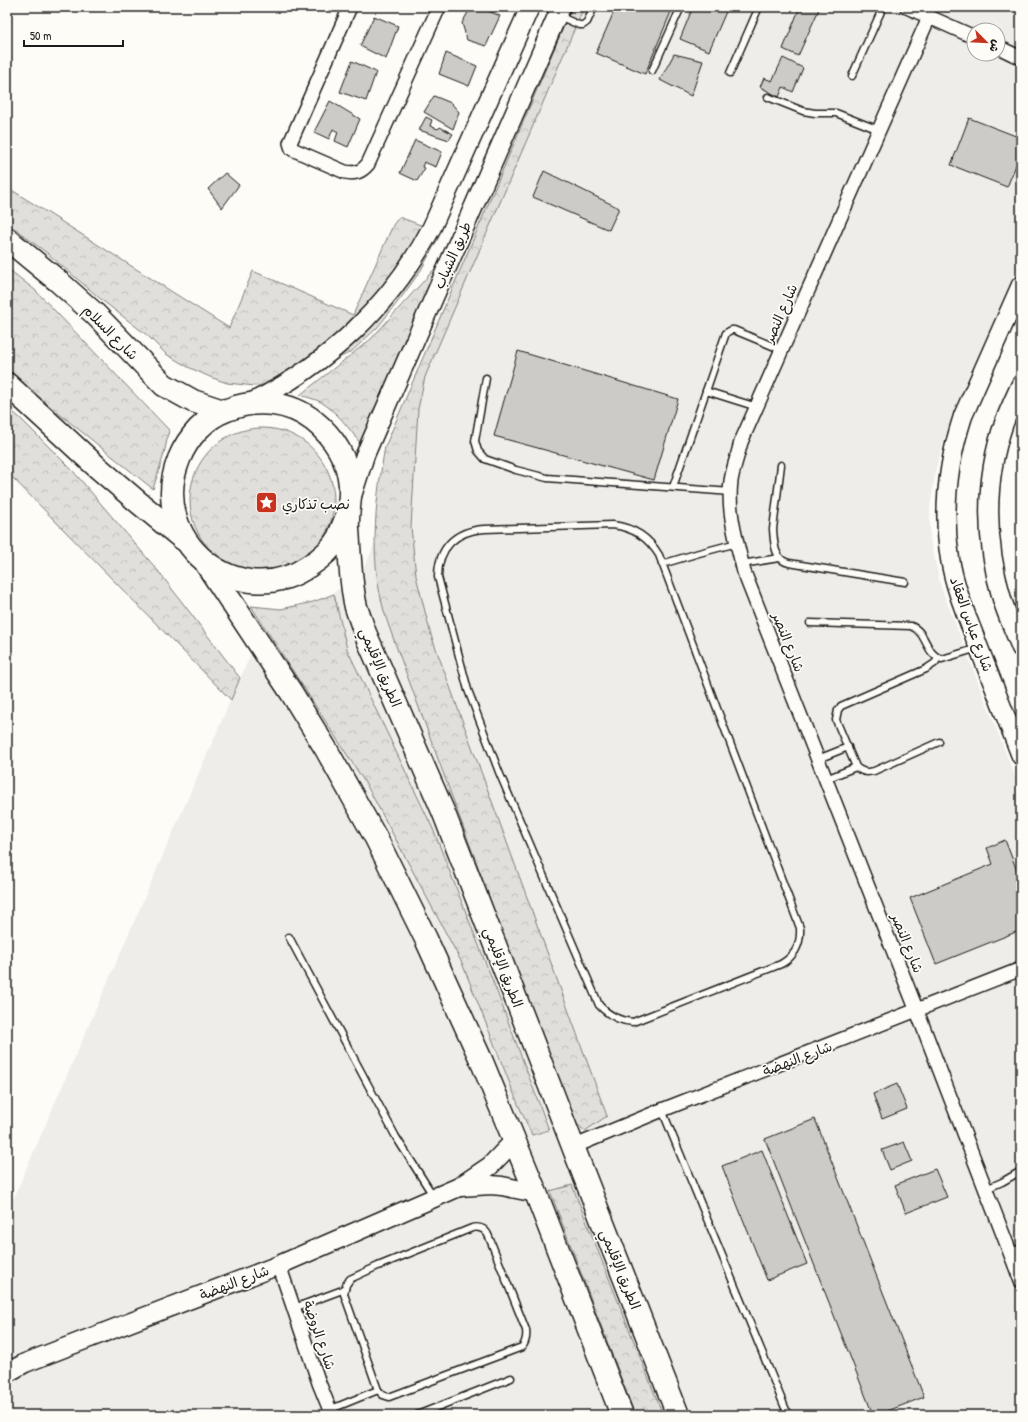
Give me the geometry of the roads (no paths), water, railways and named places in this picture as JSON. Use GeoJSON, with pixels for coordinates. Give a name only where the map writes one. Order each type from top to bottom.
{"type":"FeatureCollection","features":[{"type":"Feature","properties":{"kind":"highway","name":"شارع السلام"},"geometry":{"type":"LineString","coordinates":[[7,239],[89,309],[164,385],[193,401],[223,411]]}},
{"type":"Feature","properties":{"kind":"highway"},"geometry":{"type":"LineString","coordinates":[[7,384],[96,466],[185,540]]}},
{"type":"Feature","properties":{"kind":"highway"},"geometry":{"type":"LineString","coordinates":[[269,403],[289,407],[308,416],[324,429],[337,445],[346,464],[350,484],[348,510],[337,539],[321,558],[300,572],[276,580],[252,581],[227,575],[206,563],[194,552],[185,540],[177,523],[172,505],[172,486],[175,467],[182,450],[193,434],[207,421],[223,411],[248,404],[269,403]]}},
{"type":"Feature","properties":{"kind":"highway","name":"الطريق الإقليمي"},"geometry":{"type":"LineString","coordinates":[[348,510],[352,580],[356,606],[365,633],[444,811],[678,1415]]}},
{"type":"Feature","properties":{"kind":"highway"},"geometry":{"type":"LineString","coordinates":[[206,563],[291,692],[322,743],[376,838],[432,952],[482,1062],[536,1193],[622,1415]]}},
{"type":"Feature","properties":{"kind":"street"},"geometry":{"type":"LineString","coordinates":[[350,7],[290,143],[292,149],[345,172],[352,173],[361,171],[368,164],[439,7]]}},
{"type":"Feature","properties":{"kind":"street","name":"طريق الشباب"},"geometry":{"type":"LineString","coordinates":[[248,404],[291,380],[336,347],[369,316],[400,280],[419,252],[435,221],[530,7]]}},
{"type":"Feature","properties":{"kind":"street"},"geometry":{"type":"LineString","coordinates":[[907,7],[966,33]]}},
{"type":"Feature","properties":{"kind":"street","name":"طريق الشباب"},"geometry":{"type":"LineString","coordinates":[[348,510],[368,448],[559,11]]}},
{"type":"Feature","properties":{"kind":"street","name":"شارع النصر"},"geometry":{"type":"LineString","coordinates":[[929,17],[741,442],[731,480],[732,520],[744,572],[986,1189],[1016,1250],[1021,1281]]}},
{"type":"Feature","properties":{"kind":"street"},"geometry":{"type":"LineString","coordinates":[[1006,51],[1021,58]]}},
{"type":"Feature","properties":{"kind":"street","name":"شارع عباس العقاد"},"geometry":{"type":"LineString","coordinates":[[1021,286],[963,416],[948,475],[946,517],[950,559],[961,601],[1021,756]]}},
{"type":"Feature","properties":{"kind":"street"},"geometry":{"type":"LineString","coordinates":[[1021,384],[1004,422],[998,445],[990,491],[989,515],[990,539],[997,580],[1007,614],[1021,648]]}},
{"type":"Feature","properties":{"kind":"street","name":"شارع النهضة"},"geometry":{"type":"LineString","coordinates":[[573,1147],[662,1110],[1021,969]]}},
{"type":"Feature","properties":{"kind":"street","name":"شارع النهضة"},"geometry":{"type":"LineString","coordinates":[[7,1373],[25,1363],[65,1347],[279,1265],[435,1198],[459,1187],[490,1166],[514,1141]]}},
{"type":"Feature","properties":{"kind":"street","name":"شارع النهضة"},"geometry":{"type":"LineString","coordinates":[[459,1187],[491,1185],[536,1193]]}},
{"type":"Feature","properties":{"kind":"street","name":"شارع الروضة"},"geometry":{"type":"LineString","coordinates":[[279,1265],[330,1412]]}},
{"type":"Feature","properties":{"kind":"lane"},"geometry":{"type":"LineString","coordinates":[[559,11],[579,25],[583,26],[587,22],[594,7]]}},
{"type":"Feature","properties":{"kind":"lane"},"geometry":{"type":"LineString","coordinates":[[652,71],[681,7]]}},
{"type":"Feature","properties":{"kind":"lane"},"geometry":{"type":"LineString","coordinates":[[730,73],[759,7]]}},
{"type":"Feature","properties":{"kind":"lane"},"geometry":{"type":"LineString","coordinates":[[852,76],[883,7]]}},
{"type":"Feature","properties":{"kind":"lane"},"geometry":{"type":"LineString","coordinates":[[768,97],[803,111],[815,113],[836,113],[879,130]]}},
{"type":"Feature","properties":{"kind":"lane"},"geometry":{"type":"LineString","coordinates":[[673,487],[728,331],[734,330],[782,350]]}},
{"type":"Feature","properties":{"kind":"lane"},"geometry":{"type":"LineString","coordinates":[[486,378],[475,441],[478,451],[485,459],[516,470],[547,478],[731,492]]}},
{"type":"Feature","properties":{"kind":"lane"},"geometry":{"type":"LineString","coordinates":[[706,391],[756,407]]}},
{"type":"Feature","properties":{"kind":"lane"},"geometry":{"type":"LineString","coordinates":[[779,558],[773,529],[781,465]]}},
{"type":"Feature","properties":{"kind":"lane"},"geometry":{"type":"LineString","coordinates":[[613,525],[632,529],[641,534],[654,547],[662,564],[800,928],[800,942],[791,958],[781,964],[633,1022],[625,1021],[610,1015],[599,1005],[499,772],[468,690],[440,586],[438,568],[443,551],[461,534],[468,531],[484,529],[613,525]]}},
{"type":"Feature","properties":{"kind":"lane"},"geometry":{"type":"LineString","coordinates":[[662,564],[737,544]]}},
{"type":"Feature","properties":{"kind":"lane"},"geometry":{"type":"LineString","coordinates":[[742,564],[779,558],[789,563],[905,582]]}},
{"type":"Feature","properties":{"kind":"lane"},"geometry":{"type":"LineString","coordinates":[[810,623],[911,626],[922,633],[932,653],[938,658],[942,659],[979,648]]}},
{"type":"Feature","properties":{"kind":"lane"},"geometry":{"type":"LineString","coordinates":[[938,658],[935,663],[926,669],[841,706],[838,710],[836,720],[856,767],[861,771],[874,771],[939,742]]}},
{"type":"Feature","properties":{"kind":"lane"},"geometry":{"type":"LineString","coordinates":[[818,759],[848,747]]}},
{"type":"Feature","properties":{"kind":"lane"},"geometry":{"type":"LineString","coordinates":[[826,779],[856,767]]}},
{"type":"Feature","properties":{"kind":"lane"},"geometry":{"type":"LineString","coordinates":[[290,937],[396,1137],[435,1198]]}},
{"type":"Feature","properties":{"kind":"lane"},"geometry":{"type":"LineString","coordinates":[[662,1110],[788,1415]]}},
{"type":"Feature","properties":{"kind":"lane"},"geometry":{"type":"LineString","coordinates":[[986,1189],[1021,1171]]}},
{"type":"Feature","properties":{"kind":"lane"},"geometry":{"type":"LineString","coordinates":[[472,1228],[479,1228],[485,1231],[489,1236],[526,1330],[526,1340],[522,1347],[389,1397],[383,1395],[378,1390],[344,1294],[350,1279],[472,1228]]}},
{"type":"Feature","properties":{"kind":"lane"},"geometry":{"type":"LineString","coordinates":[[294,1308],[345,1289]]}},
{"type":"Feature","properties":{"kind":"lane"},"geometry":{"type":"LineString","coordinates":[[417,1415],[511,1378]]}},
{"type":"Feature","properties":{"kind":"lane"},"geometry":{"type":"LineString","coordinates":[[330,1412],[378,1390]]}},
{"type":"Feature","properties":{"kind":"place","name":"نصب تذكاري"},"geometry":{"type":"Point","coordinates":[266,503]}}]}
